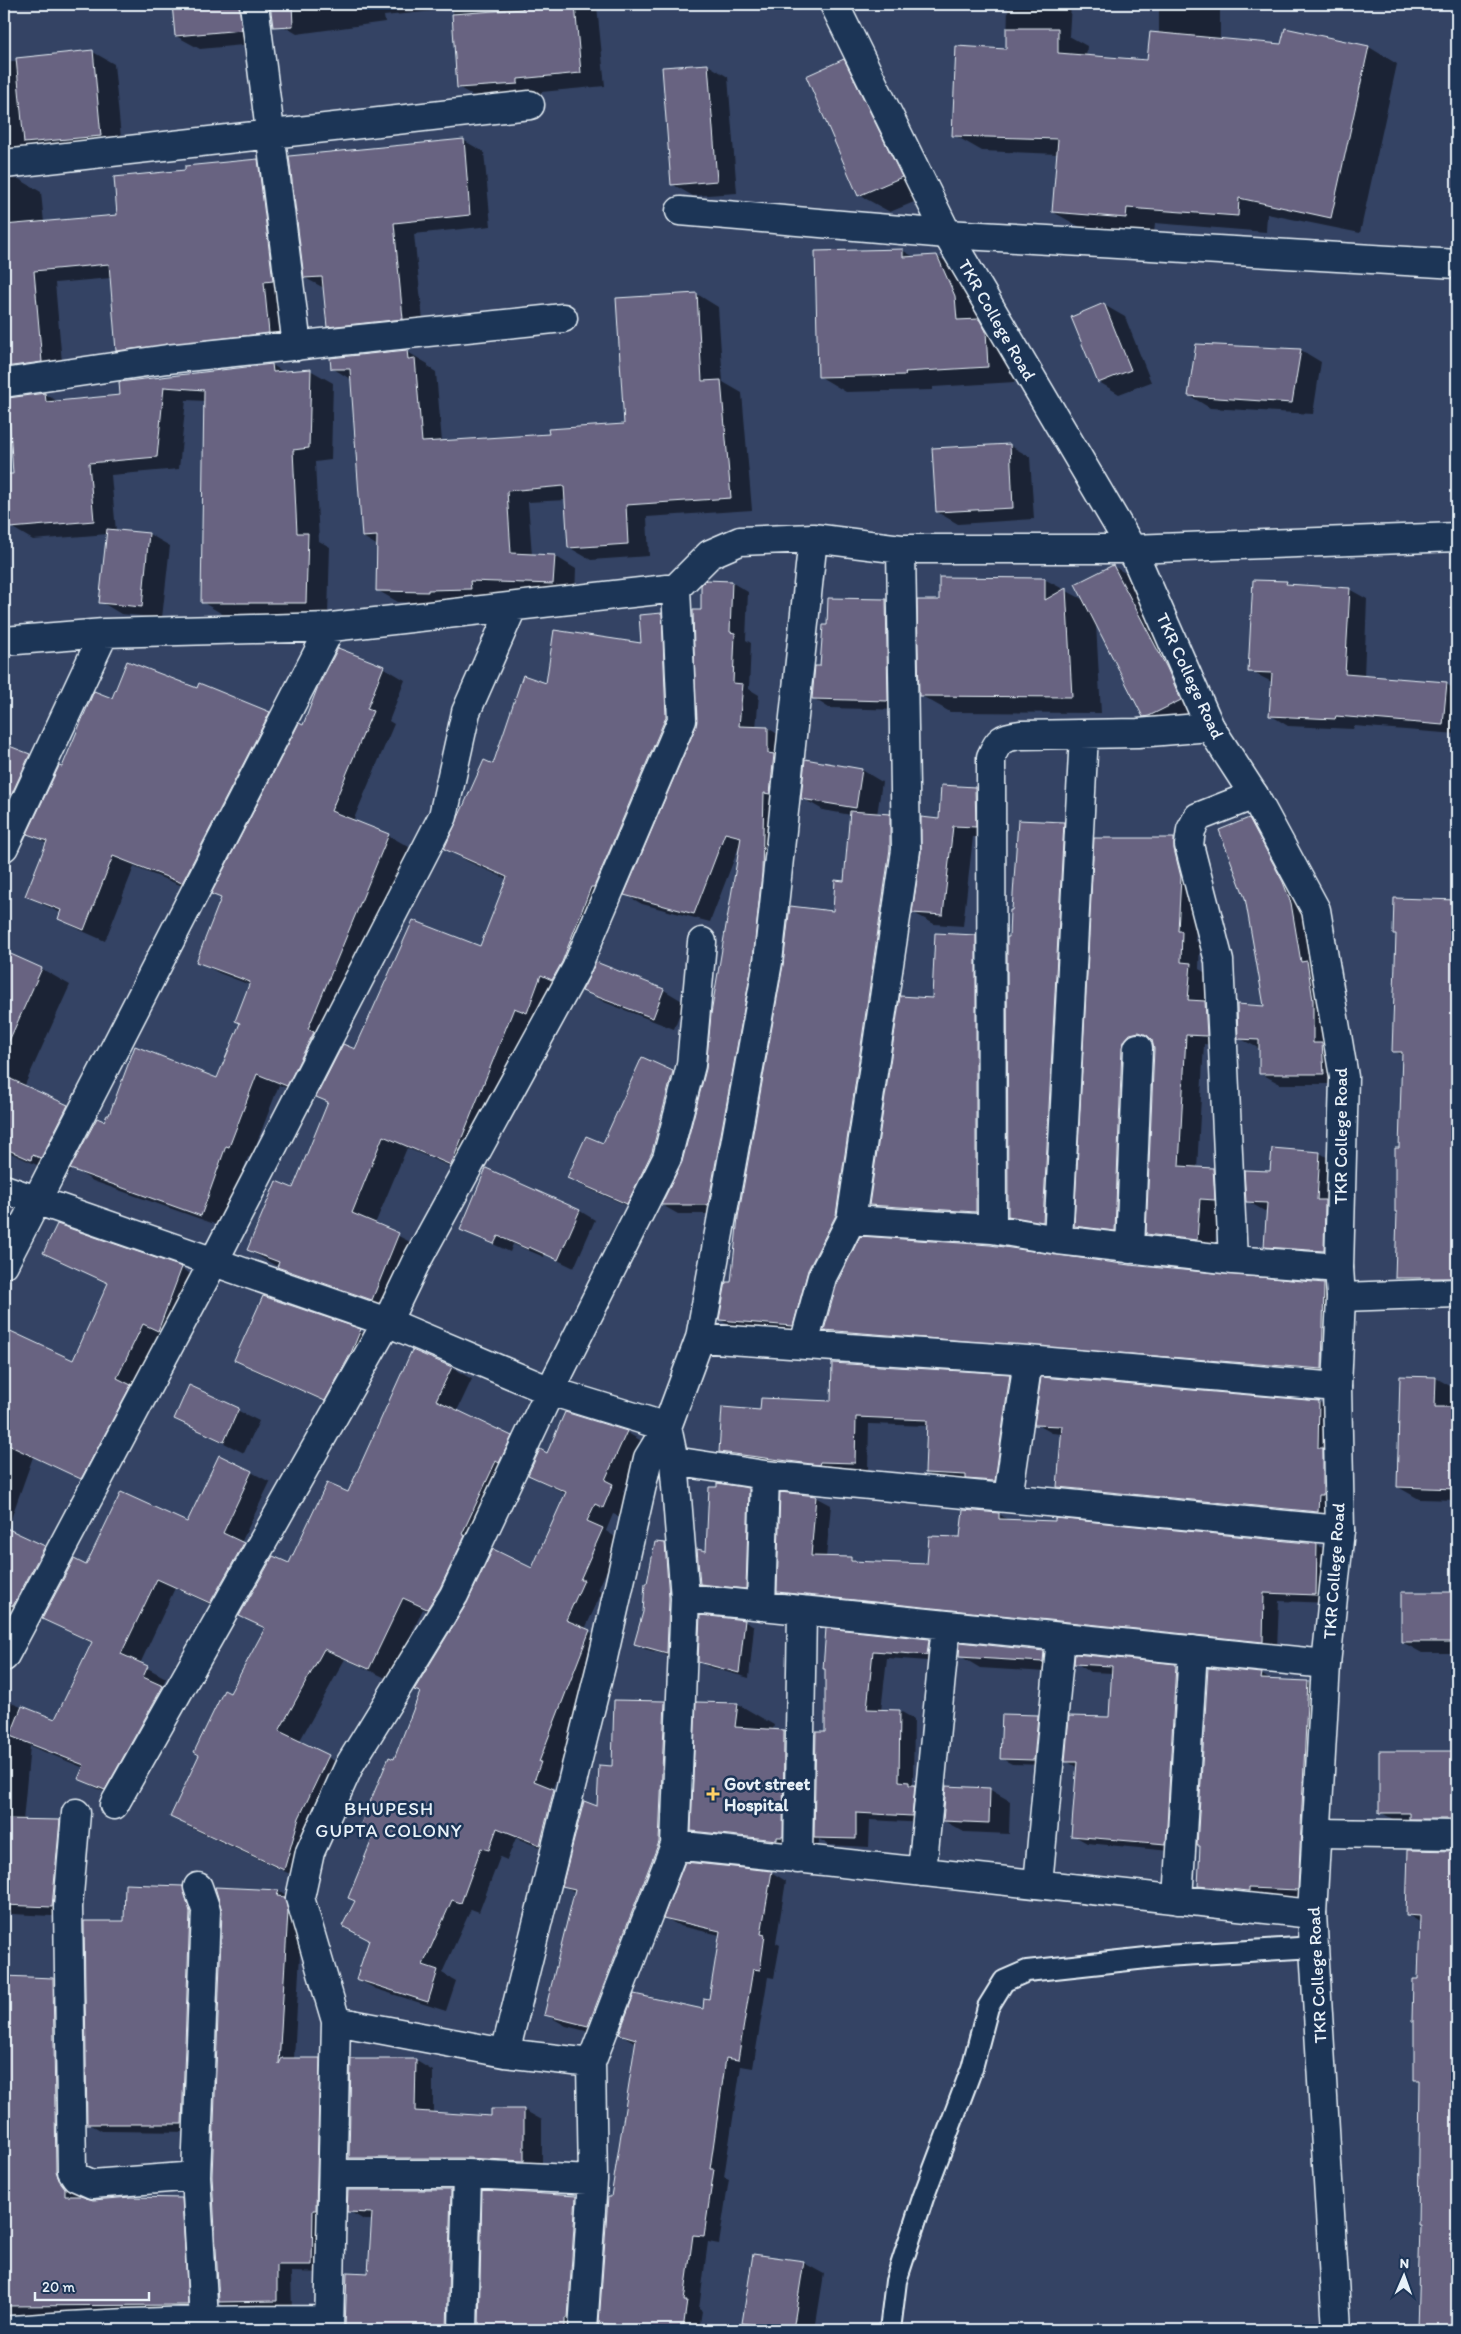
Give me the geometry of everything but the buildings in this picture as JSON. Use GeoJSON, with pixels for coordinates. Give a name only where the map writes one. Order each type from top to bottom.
{"type":"FeatureCollection","features":[{"type":"Feature","properties":{"kind":"street"},"geometry":{"type":"LineString","coordinates":[[254,4],[297,346]]}},
{"type":"Feature","properties":{"kind":"street","name":"TKR College Road"},"geometry":{"type":"LineString","coordinates":[[834,4],[947,234],[1132,549],[1210,727],[1254,796],[1316,910],[1344,1077],[1339,1268],[1341,1297],[1337,1388],[1340,1530],[1326,1664],[1312,1914],[1337,2330]]}},
{"type":"Feature","properties":{"kind":"street"},"geometry":{"type":"LineString","coordinates":[[4,164],[530,105]]}},
{"type":"Feature","properties":{"kind":"street"},"geometry":{"type":"LineString","coordinates":[[680,211],[947,234],[1457,264]]}},
{"type":"Feature","properties":{"kind":"street"},"geometry":{"type":"LineString","coordinates":[[4,383],[168,359],[563,318]]}},
{"type":"Feature","properties":{"kind":"street"},"geometry":{"type":"LineString","coordinates":[[4,641],[104,633],[332,627],[676,588],[710,554],[740,541],[813,538],[901,549],[1132,549],[1457,537]]}},
{"type":"Feature","properties":{"kind":"street"},"geometry":{"type":"LineString","coordinates":[[505,2054],[603,1658],[648,1458],[666,1427],[700,1338],[768,962],[813,538]]}},
{"type":"Feature","properties":{"kind":"street"},"geometry":{"type":"LineString","coordinates":[[804,1344],[822,1277],[851,1220],[906,850],[901,549]]}},
{"type":"Feature","properties":{"kind":"street"},"geometry":{"type":"LineString","coordinates":[[114,1805],[387,1322],[415,1264],[576,969],[682,720],[676,588]]}},
{"type":"Feature","properties":{"kind":"street"},"geometry":{"type":"LineString","coordinates":[[4,1657],[214,1261],[444,816],[466,712],[512,608]]}},
{"type":"Feature","properties":{"kind":"street"},"geometry":{"type":"LineString","coordinates":[[4,1264],[332,627]]}},
{"type":"Feature","properties":{"kind":"street"},"geometry":{"type":"LineString","coordinates":[[4,846],[104,633]]}},
{"type":"Feature","properties":{"kind":"street"},"geometry":{"type":"LineString","coordinates":[[992,1229],[992,758],[1000,742],[1007,736],[1138,733],[1210,727]]}},
{"type":"Feature","properties":{"kind":"street"},"geometry":{"type":"LineString","coordinates":[[1058,1240],[1084,734]]}},
{"type":"Feature","properties":{"kind":"street"},"geometry":{"type":"LineString","coordinates":[[1233,1260],[1219,961],[1189,845],[1191,830],[1198,817],[1254,796]]}},
{"type":"Feature","properties":{"kind":"street"},"geometry":{"type":"LineString","coordinates":[[12,2330],[83,2324],[204,2320],[329,2325],[334,2174],[336,2021],[300,1898],[310,1852],[350,1764],[454,1595],[550,1391],[667,1158],[691,1065],[702,942]]}},
{"type":"Feature","properties":{"kind":"street"},"geometry":{"type":"LineString","coordinates":[[1130,1249],[1138,1048]]}},
{"type":"Feature","properties":{"kind":"street"},"geometry":{"type":"LineString","coordinates":[[4,1189],[387,1322],[550,1391],[666,1427]]}},
{"type":"Feature","properties":{"kind":"street"},"geometry":{"type":"LineString","coordinates":[[851,1220],[992,1229],[1130,1249],[1233,1260],[1339,1268]]}},
{"type":"Feature","properties":{"kind":"street"},"geometry":{"type":"LineString","coordinates":[[1341,1297],[1457,1293]]}},
{"type":"Feature","properties":{"kind":"street"},"geometry":{"type":"LineString","coordinates":[[700,1338],[1028,1360],[1337,1388]]}},
{"type":"Feature","properties":{"kind":"street"},"geometry":{"type":"LineString","coordinates":[[1008,1498],[1028,1360]]}},
{"type":"Feature","properties":{"kind":"street"},"geometry":{"type":"LineString","coordinates":[[583,2330],[593,2180],[591,2063],[675,1845],[685,1598],[674,1462],[666,1427]]}},
{"type":"Feature","properties":{"kind":"street"},"geometry":{"type":"LineString","coordinates":[[674,1462],[765,1475],[1340,1530]]}},
{"type":"Feature","properties":{"kind":"street"},"geometry":{"type":"LineString","coordinates":[[761,1606],[765,1475]]}},
{"type":"Feature","properties":{"kind":"street"},"geometry":{"type":"LineString","coordinates":[[685,1598],[1326,1664]]}},
{"type":"Feature","properties":{"kind":"street"},"geometry":{"type":"LineString","coordinates":[[798,1859],[802,1610]]}},
{"type":"Feature","properties":{"kind":"street"},"geometry":{"type":"LineString","coordinates":[[922,1872],[946,1624]]}},
{"type":"Feature","properties":{"kind":"street"},"geometry":{"type":"LineString","coordinates":[[1038,1884],[1061,1637]]}},
{"type":"Feature","properties":{"kind":"street"},"geometry":{"type":"LineString","coordinates":[[1178,1900],[1193,1650]]}},
{"type":"Feature","properties":{"kind":"street"},"geometry":{"type":"LineString","coordinates":[[76,1814],[68,1907],[72,2171],[76,2177],[92,2184],[196,2176]]}},
{"type":"Feature","properties":{"kind":"street"},"geometry":{"type":"LineString","coordinates":[[1317,1833],[1457,1835]]}},
{"type":"Feature","properties":{"kind":"street"},"geometry":{"type":"LineString","coordinates":[[675,1845],[1312,1914]]}},
{"type":"Feature","properties":{"kind":"street"},"geometry":{"type":"LineString","coordinates":[[198,1887],[206,1910],[196,2176],[204,2320]]}},
{"type":"Feature","properties":{"kind":"street"},"geometry":{"type":"LineString","coordinates":[[336,2021],[505,2054],[591,2063]]}},
{"type":"Feature","properties":{"kind":"street"},"geometry":{"type":"LineString","coordinates":[[334,2174],[467,2174],[593,2180]]}},
{"type":"Feature","properties":{"kind":"street"},"geometry":{"type":"LineString","coordinates":[[463,2330],[467,2174]]}},
{"type":"Feature","properties":{"kind":"lane"},"geometry":{"type":"LineString","coordinates":[[890,2330],[896,2281],[922,2198],[972,2068],[988,2007],[1004,1981],[1027,1971],[1165,1956],[1315,1947]]}},
{"type":"Feature","properties":{"kind":"place","name":"Govt street Hospital"},"geometry":{"type":"Point","coordinates":[713,1794]}},
{"type":"Feature","properties":{"kind":"district","name":"BHUPESH GUPTA COLONY"},"geometry":{"type":"Point","coordinates":[389,1819]}}]}
